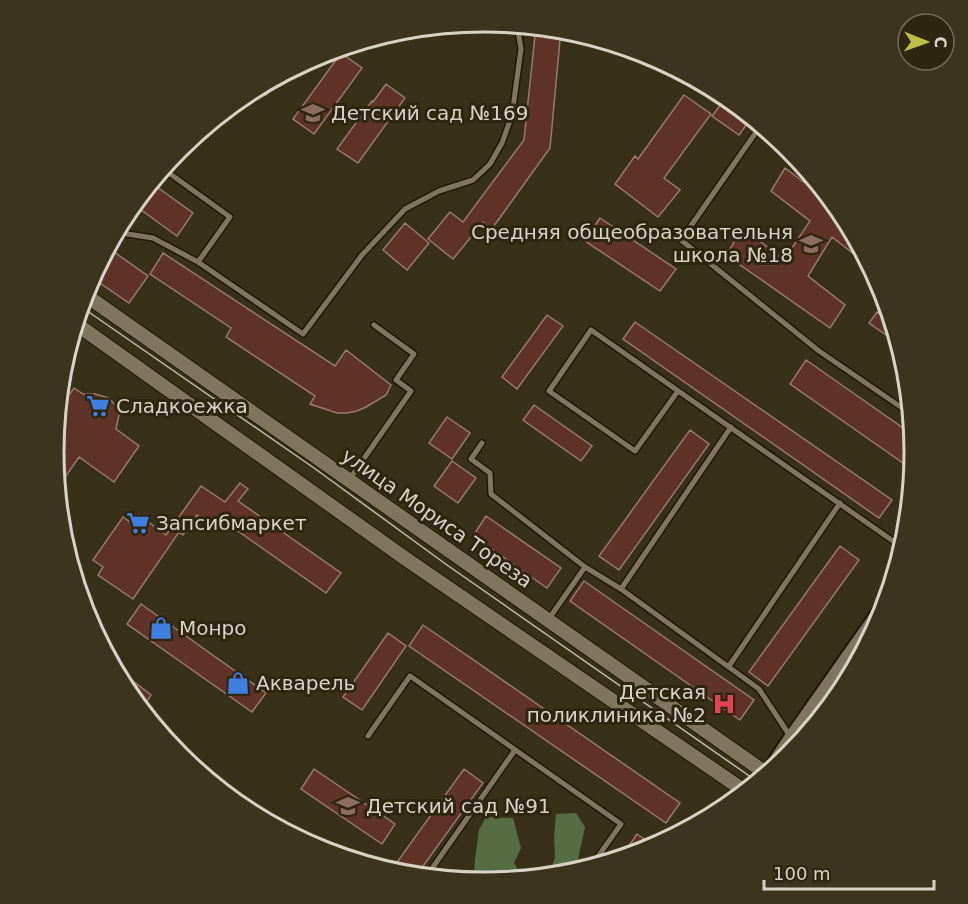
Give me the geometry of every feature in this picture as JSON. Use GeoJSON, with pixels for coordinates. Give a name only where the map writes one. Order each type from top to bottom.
{"type":"FeatureCollection","features":[{"type":"Feature","properties":{"kind":"street","name":"улица Мориса Тореза"},"geometry":{"type":"LineString","coordinates":[[93,300],[548,620],[757,771]]}},
{"type":"Feature","properties":{"kind":"street"},"geometry":{"type":"LineString","coordinates":[[83,328],[406,559],[739,787]]}},
{"type":"Feature","properties":{"kind":"street"},"geometry":{"type":"LineString","coordinates":[[783,747],[865,629]]}},
{"type":"Feature","properties":{"kind":"lane"},"geometry":{"type":"LineString","coordinates":[[125,234],[153,238],[198,262],[303,334],[362,255],[405,209],[439,191],[473,180],[490,164],[502,143],[512,115],[521,49],[518,33]]}},
{"type":"Feature","properties":{"kind":"lane"},"geometry":{"type":"LineString","coordinates":[[756,132],[681,240],[819,351],[902,408]]}},
{"type":"Feature","properties":{"kind":"lane"},"geometry":{"type":"LineString","coordinates":[[170,173],[230,217],[198,262]]}},
{"type":"Feature","properties":{"kind":"lane"},"geometry":{"type":"LineString","coordinates":[[349,480],[411,391],[396,380],[414,354],[374,325]]}},
{"type":"Feature","properties":{"kind":"lane"},"geometry":{"type":"LineString","coordinates":[[678,391],[636,451],[549,391],[591,330],[894,542]]}},
{"type":"Feature","properties":{"kind":"lane"},"geometry":{"type":"LineString","coordinates":[[621,589],[731,427]]}},
{"type":"Feature","properties":{"kind":"lane"},"geometry":{"type":"LineString","coordinates":[[482,443],[471,459],[490,473],[491,495],[585,567],[621,589],[759,689],[790,736]]}},
{"type":"Feature","properties":{"kind":"lane"},"geometry":{"type":"LineString","coordinates":[[729,666],[840,503]]}},
{"type":"Feature","properties":{"kind":"lane"},"geometry":{"type":"LineString","coordinates":[[548,620],[585,567]]}},
{"type":"Feature","properties":{"kind":"lane"},"geometry":{"type":"LineString","coordinates":[[368,736],[410,676],[621,824],[598,856]]}},
{"type":"Feature","properties":{"kind":"lane"},"geometry":{"type":"LineString","coordinates":[[799,724],[802,726]]}},
{"type":"Feature","properties":{"kind":"lane"},"geometry":{"type":"LineString","coordinates":[[431,869],[515,750]]}},
{"type":"Feature","properties":{"kind":"green space"},"geometry":{"type":"Polygon","coordinates":[[[576,813],[585,827],[578,861],[552,867],[555,857],[556,814],[576,813]]]}},
{"type":"Feature","properties":{"kind":"green space"},"geometry":{"type":"Polygon","coordinates":[[[486,817],[513,818],[521,848],[514,863],[519,871],[474,872],[479,830],[486,817]]]}},
{"type":"Feature","properties":{"kind":"building"},"geometry":{"type":"Polygon","coordinates":[[[535,35],[560,39],[550,148],[491,230],[483,222],[453,259],[428,239],[450,212],[463,222],[524,140],[535,35]]]}},
{"type":"Feature","properties":{"kind":"building"},"geometry":{"type":"Polygon","coordinates":[[[345,56],[362,68],[314,134],[293,119],[337,59],[345,56]]]}},
{"type":"Feature","properties":{"kind":"building"},"geometry":{"type":"Polygon","coordinates":[[[386,84],[405,98],[358,163],[337,149],[386,84]]]}},
{"type":"Feature","properties":{"kind":"building"},"geometry":{"type":"Polygon","coordinates":[[[684,95],[711,114],[664,178],[680,190],[658,217],[615,184],[635,156],[638,159],[684,95]]]}},
{"type":"Feature","properties":{"kind":"building"},"geometry":{"type":"Polygon","coordinates":[[[721,104],[747,124],[739,135],[712,116],[721,104]]]}},
{"type":"Feature","properties":{"kind":"building","name":"Средняя общеобразовательня школа №18"},"geometry":{"type":"Polygon","coordinates":[[[785,168],[810,187],[818,196],[834,218],[855,255],[832,237],[808,276],[845,305],[830,328],[726,255],[743,228],[784,260],[810,221],[771,191],[785,168]]]}},
{"type":"Feature","properties":{"kind":"building"},"geometry":{"type":"Polygon","coordinates":[[[157,187],[193,213],[177,236],[140,209],[157,187]]]}},
{"type":"Feature","properties":{"kind":"building"},"geometry":{"type":"Polygon","coordinates":[[[600,218],[676,269],[660,291],[585,241],[600,218]]]}},
{"type":"Feature","properties":{"kind":"building"},"geometry":{"type":"Polygon","coordinates":[[[405,223],[429,243],[407,270],[383,250],[405,223]]]}},
{"type":"Feature","properties":{"kind":"building"},"geometry":{"type":"Polygon","coordinates":[[[114,252],[148,276],[129,303],[100,283],[114,252]]]}},
{"type":"Feature","properties":{"kind":"building"},"geometry":{"type":"Polygon","coordinates":[[[163,253],[335,366],[346,350],[391,385],[386,395],[366,407],[347,413],[337,413],[310,404],[315,396],[226,337],[231,328],[150,274],[163,253]]]}},
{"type":"Feature","properties":{"kind":"building"},"geometry":{"type":"Polygon","coordinates":[[[877,312],[881,315],[888,336],[869,323],[877,312]]]}},
{"type":"Feature","properties":{"kind":"building"},"geometry":{"type":"Polygon","coordinates":[[[547,315],[563,326],[517,389],[502,377],[547,315]]]}},
{"type":"Feature","properties":{"kind":"building"},"geometry":{"type":"Polygon","coordinates":[[[635,322],[892,500],[879,518],[623,339],[635,322]]]}},
{"type":"Feature","properties":{"kind":"building"},"geometry":{"type":"Polygon","coordinates":[[[806,360],[904,429],[904,464],[790,384],[806,360]]]}},
{"type":"Feature","properties":{"kind":"building"},"geometry":{"type":"Polygon","coordinates":[[[74,388],[83,394],[95,394],[109,398],[117,407],[119,415],[116,429],[139,446],[114,482],[79,457],[64,479],[64,424],[67,398],[74,388]]]}},
{"type":"Feature","properties":{"kind":"building"},"geometry":{"type":"Polygon","coordinates":[[[534,405],[592,446],[581,461],[523,420],[534,405]]]}},
{"type":"Feature","properties":{"kind":"building"},"geometry":{"type":"Polygon","coordinates":[[[447,417],[470,433],[452,459],[429,443],[447,417]]]}},
{"type":"Feature","properties":{"kind":"building"},"geometry":{"type":"Polygon","coordinates":[[[690,430],[709,444],[619,570],[599,556],[690,430]]]}},
{"type":"Feature","properties":{"kind":"building"},"geometry":{"type":"Polygon","coordinates":[[[452,461],[476,478],[458,503],[434,486],[452,461]]]}},
{"type":"Feature","properties":{"kind":"building"},"geometry":{"type":"Polygon","coordinates":[[[240,483],[248,489],[238,501],[341,573],[326,593],[225,522],[218,531],[197,515],[183,535],[179,532],[133,599],[98,575],[103,567],[93,560],[123,517],[133,524],[139,515],[166,535],[201,486],[225,502],[240,483]]]}},
{"type":"Feature","properties":{"kind":"building"},"geometry":{"type":"Polygon","coordinates":[[[486,516],[561,568],[547,588],[473,536],[486,516]]]}},
{"type":"Feature","properties":{"kind":"building"},"geometry":{"type":"Polygon","coordinates":[[[840,546],[859,560],[768,686],[749,672],[840,546]]]}},
{"type":"Feature","properties":{"kind":"building"},"geometry":{"type":"Polygon","coordinates":[[[584,581],[754,700],[740,720],[570,601],[584,581]]]}},
{"type":"Feature","properties":{"kind":"building"},"geometry":{"type":"Polygon","coordinates":[[[141,604],[266,693],[252,712],[127,624],[141,604]]]}},
{"type":"Feature","properties":{"kind":"building"},"geometry":{"type":"Polygon","coordinates":[[[423,625],[680,803],[666,823],[409,646],[423,625]]]}},
{"type":"Feature","properties":{"kind":"building"},"geometry":{"type":"Polygon","coordinates":[[[388,633],[406,646],[362,710],[343,697],[388,633]]]}},
{"type":"Feature","properties":{"kind":"building"},"geometry":{"type":"Polygon","coordinates":[[[130,678],[151,695],[146,702],[130,678]]]}},
{"type":"Feature","properties":{"kind":"building","name":"Детский сад №91"},"geometry":{"type":"Polygon","coordinates":[[[314,769],[395,824],[382,844],[301,789],[314,769]]]}},
{"type":"Feature","properties":{"kind":"building"},"geometry":{"type":"Polygon","coordinates":[[[464,769],[483,783],[422,868],[397,863],[464,769]]]}},
{"type":"Feature","properties":{"kind":"building"},"geometry":{"type":"Polygon","coordinates":[[[637,834],[645,840],[645,840],[629,846],[637,834]]]}},
{"type":"Feature","properties":{"kind":"tram line"},"geometry":{"type":"LineString","coordinates":[[88,312],[314,468],[447,565],[751,777]]}},
{"type":"Feature","properties":{"kind":"place","name":"Детский сад №169"},"geometry":{"type":"Point","coordinates":[313,113]}},
{"type":"Feature","properties":{"kind":"place","name":"Средняя общеобразовательня школа №18"},"geometry":{"type":"Point","coordinates":[811,244]}},
{"type":"Feature","properties":{"kind":"place","name":"Сладкоежка"},"geometry":{"type":"Point","coordinates":[98,406]}},
{"type":"Feature","properties":{"kind":"place","name":"Запсибмаркет"},"geometry":{"type":"Point","coordinates":[138,523]}},
{"type":"Feature","properties":{"kind":"place","name":"Монро"},"geometry":{"type":"Point","coordinates":[161,628]}},
{"type":"Feature","properties":{"kind":"place","name":"Акварель"},"geometry":{"type":"Point","coordinates":[238,683]}},
{"type":"Feature","properties":{"kind":"place","name":"Детская поликлиника №2"},"geometry":{"type":"Point","coordinates":[724,704]}},
{"type":"Feature","properties":{"kind":"place","name":"Детский сад №91"},"geometry":{"type":"Point","coordinates":[348,806]}}]}
